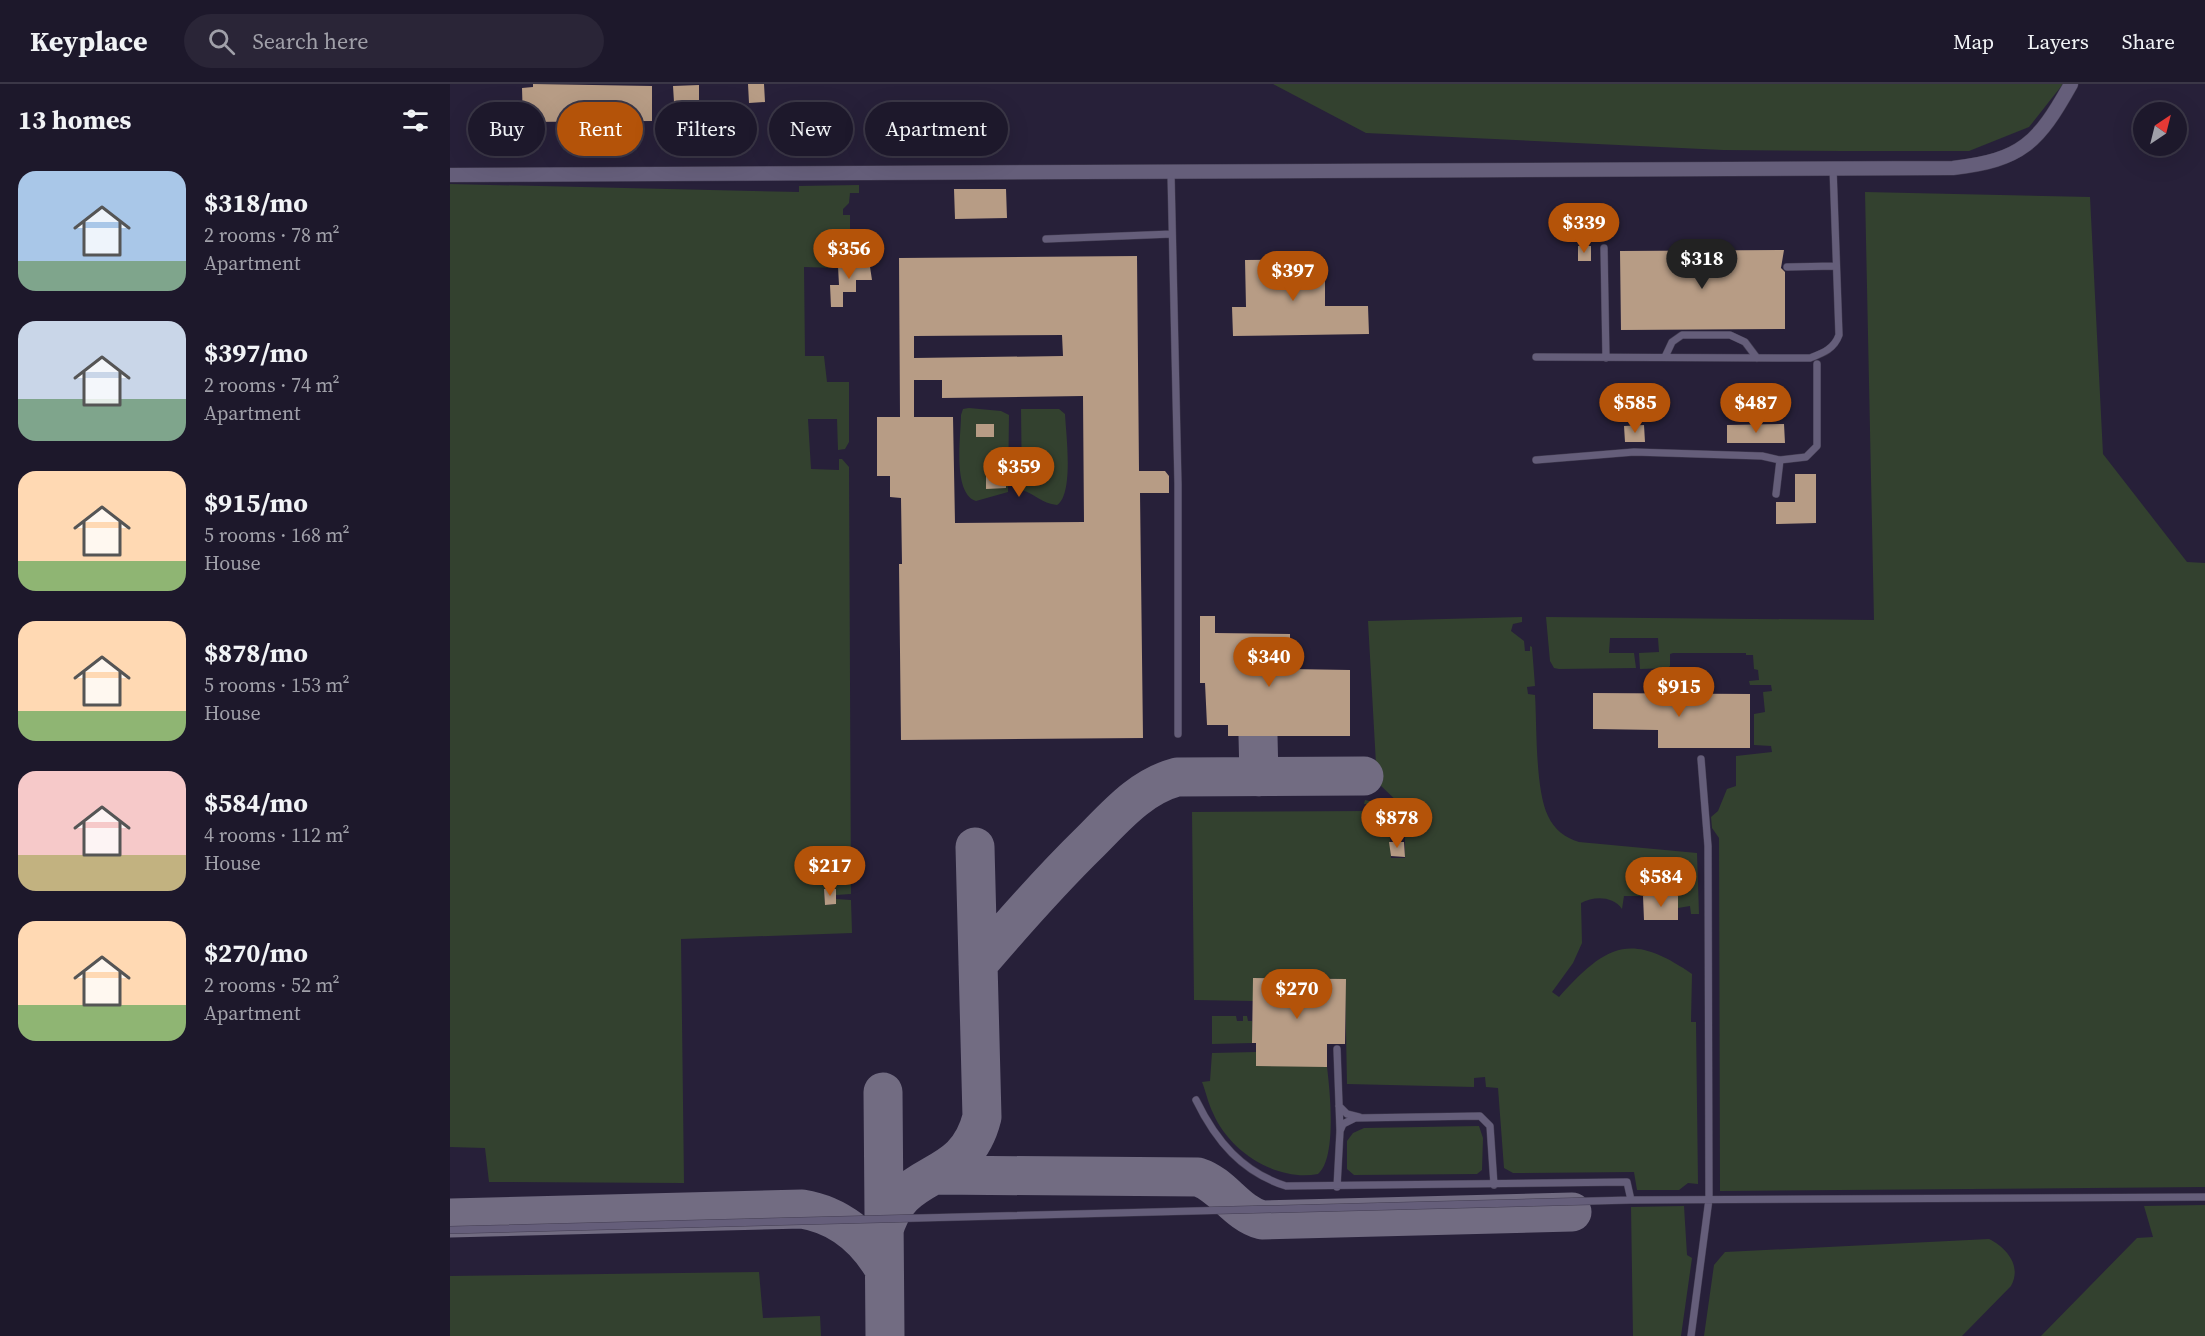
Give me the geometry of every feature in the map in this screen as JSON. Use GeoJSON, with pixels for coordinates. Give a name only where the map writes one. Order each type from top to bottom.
{"type":"FeatureCollection","features":[{"type":"Feature","properties":{"kind":"street"},"geometry":{"type":"LineString","coordinates":[[450,175],[1171,174],[1405,169],[1953,168],[2007,158],[2032,140],[2053,116],[2071,84]]}},
{"type":"Feature","properties":{"kind":"lane"},"geometry":{"type":"LineString","coordinates":[[1536,357],[1757,358],[1810,357],[1825,352],[1833,346],[1839,335],[1833,167]]}},
{"type":"Feature","properties":{"kind":"lane"},"geometry":{"type":"LineString","coordinates":[[1171,174],[1178,484],[1178,734]]}},
{"type":"Feature","properties":{"kind":"lane"},"geometry":{"type":"LineString","coordinates":[[1046,239],[1172,234]]}},
{"type":"Feature","properties":{"kind":"lane"},"geometry":{"type":"LineString","coordinates":[[1604,248],[1606,358]]}},
{"type":"Feature","properties":{"kind":"lane"},"geometry":{"type":"LineString","coordinates":[[1787,267],[1835,266]]}},
{"type":"Feature","properties":{"kind":"lane"},"geometry":{"type":"LineString","coordinates":[[1665,357],[1677,337],[1694,335],[1738,337],[1757,358]]}},
{"type":"Feature","properties":{"kind":"lane"},"geometry":{"type":"LineString","coordinates":[[1536,460],[1634,452],[1762,456],[1780,460],[1806,457],[1816,451],[1817,364],[1825,352]]}},
{"type":"Feature","properties":{"kind":"lane"},"geometry":{"type":"LineString","coordinates":[[1810,357],[1817,364]]}},
{"type":"Feature","properties":{"kind":"lane"},"geometry":{"type":"LineString","coordinates":[[1776,494],[1780,460]]}},
{"type":"Feature","properties":{"kind":"lane"},"geometry":{"type":"LineString","coordinates":[[1691,1336],[1709,1199],[1708,846],[1701,759]]}},
{"type":"Feature","properties":{"kind":"lane"},"geometry":{"type":"LineString","coordinates":[[1336,1187],[1340,1131],[1337,1049]]}},
{"type":"Feature","properties":{"kind":"lane"},"geometry":{"type":"LineString","coordinates":[[1196,1100],[1217,1136],[1234,1158],[1252,1171],[1286,1186],[1627,1182],[1631,1200]]}},
{"type":"Feature","properties":{"kind":"lane"},"geometry":{"type":"LineString","coordinates":[[1339,1106],[1347,1114],[1361,1117],[1480,1116],[1490,1126],[1494,1185]]}},
{"type":"Feature","properties":{"kind":"lane"},"geometry":{"type":"LineString","coordinates":[[1340,1131],[1347,1121],[1361,1117]]}},
{"type":"Feature","properties":{"kind":"lane"},"geometry":{"type":"LineString","coordinates":[[450,1230],[1631,1200],[2205,1197]]}},
{"type":"Feature","properties":{"kind":"green space"},"geometry":{"type":"Polygon","coordinates":[[[1273,84],[2063,84],[2029,127],[1969,151],[1842,151],[1723,150],[1366,133],[1273,84]]]}},
{"type":"Feature","properties":{"kind":"green space"},"geometry":{"type":"Polygon","coordinates":[[[450,184],[799,192],[799,186],[859,185],[859,193],[850,193],[849,203],[843,209],[843,215],[850,215],[850,261],[842,261],[838,268],[804,267],[805,356],[824,356],[827,382],[849,382],[849,442],[845,449],[838,450],[837,419],[808,419],[811,469],[839,470],[839,459],[842,459],[849,467],[851,894],[836,895],[836,889],[824,889],[825,905],[836,904],[836,899],[851,900],[852,933],[681,939],[684,1183],[489,1182],[485,1148],[450,1147],[450,184]]]}},
{"type":"Feature","properties":{"kind":"green space"},"geometry":{"type":"Polygon","coordinates":[[[1865,192],[2090,197],[2103,454],[2187,562],[2205,563],[2205,1187],[1720,1191],[1719,838],[1712,828],[1711,817],[1718,811],[1727,789],[1736,786],[1736,756],[1772,752],[1771,746],[1754,745],[1754,714],[1765,712],[1763,692],[1772,691],[1771,685],[1750,685],[1749,681],[1759,680],[1758,670],[1754,669],[1753,655],[1746,655],[1746,653],[1673,653],[1670,654],[1668,668],[1640,669],[1639,653],[1659,652],[1658,638],[1610,638],[1609,653],[1634,653],[1636,668],[1554,668],[1550,661],[1546,617],[1874,620],[1865,192]]]}},
{"type":"Feature","properties":{"kind":"green space"},"geometry":{"type":"Polygon","coordinates":[[[963,409],[1001,411],[1009,415],[1008,492],[976,501],[968,496],[964,487],[960,463],[961,415],[963,409]]]}},
{"type":"Feature","properties":{"kind":"green space"},"geometry":{"type":"Polygon","coordinates":[[[1021,409],[1059,409],[1065,414],[1066,489],[1057,505],[1022,490],[1021,409]]]}},
{"type":"Feature","properties":{"kind":"green space"},"geometry":{"type":"Polygon","coordinates":[[[1522,617],[1522,622],[1513,624],[1511,631],[1524,641],[1525,651],[1530,651],[1530,646],[1532,647],[1535,686],[1527,687],[1528,694],[1535,695],[1537,757],[1541,790],[1548,816],[1553,825],[1565,835],[1579,842],[1697,853],[1699,914],[1691,914],[1690,906],[1678,908],[1678,896],[1624,896],[1622,909],[1614,902],[1603,898],[1581,903],[1582,943],[1573,963],[1552,992],[1559,997],[1591,965],[1620,950],[1635,949],[1652,952],[1692,974],[1691,1022],[1696,1022],[1698,1184],[1688,1183],[1679,1190],[1637,1190],[1634,1172],[1513,1173],[1504,1168],[1498,1088],[1486,1087],[1485,1077],[1474,1078],[1474,1087],[1347,1084],[1345,979],[1254,978],[1253,1001],[1194,1000],[1192,812],[1369,811],[1370,804],[1364,804],[1365,800],[1377,803],[1377,801],[1388,801],[1391,858],[1405,858],[1405,809],[1377,782],[1368,621],[1522,617]]]}},
{"type":"Feature","properties":{"kind":"green space"},"geometry":{"type":"Polygon","coordinates":[[[1212,1016],[1236,1016],[1237,1021],[1243,1021],[1243,1016],[1247,1016],[1248,1021],[1252,1021],[1252,1043],[1212,1044],[1212,1016]]]}},
{"type":"Feature","properties":{"kind":"green space"},"geometry":{"type":"Polygon","coordinates":[[[1256,1052],[1327,1067],[1330,1139],[1324,1166],[1318,1174],[1286,1173],[1256,1161],[1230,1140],[1220,1127],[1202,1082],[1210,1081],[1212,1053],[1256,1052]]]}},
{"type":"Feature","properties":{"kind":"green space"},"geometry":{"type":"Polygon","coordinates":[[[1479,1126],[1483,1138],[1482,1170],[1477,1174],[1354,1175],[1347,1169],[1347,1141],[1353,1133],[1364,1128],[1479,1126]]]}},
{"type":"Feature","properties":{"kind":"green space"},"geometry":{"type":"Polygon","coordinates":[[[2205,1205],[2205,1336],[2041,1336],[2137,1238],[2153,1237],[2144,1206],[2205,1205]]]}},
{"type":"Feature","properties":{"kind":"green space"},"geometry":{"type":"Polygon","coordinates":[[[1684,1206],[1687,1255],[1692,1258],[1681,1336],[1633,1336],[1631,1207],[1684,1206]]]}},
{"type":"Feature","properties":{"kind":"green space"},"geometry":{"type":"Polygon","coordinates":[[[1989,1239],[2002,1247],[2011,1258],[2015,1271],[2014,1279],[2011,1286],[1962,1336],[1704,1336],[1714,1265],[1725,1252],[1989,1239]]]}},
{"type":"Feature","properties":{"kind":"green space"},"geometry":{"type":"Polygon","coordinates":[[[759,1272],[763,1318],[820,1316],[821,1336],[450,1336],[450,1276],[759,1272]]]}},
{"type":"Feature","properties":{"kind":"building"},"geometry":{"type":"Polygon","coordinates":[[[533,84],[652,86],[652,121],[643,121],[643,102],[557,102],[557,122],[545,122],[545,102],[522,102],[522,88],[533,87],[533,84]]]}},
{"type":"Feature","properties":{"kind":"building"},"geometry":{"type":"Polygon","coordinates":[[[748,84],[764,84],[765,102],[749,102],[748,84]]]}},
{"type":"Feature","properties":{"kind":"building"},"geometry":{"type":"Polygon","coordinates":[[[699,85],[699,101],[674,102],[673,86],[699,85]]]}},
{"type":"Feature","properties":{"kind":"building"},"geometry":{"type":"Polygon","coordinates":[[[954,189],[1006,189],[1007,218],[955,219],[954,189]]]}},
{"type":"Feature","properties":{"kind":"building"},"geometry":{"type":"Polygon","coordinates":[[[1578,246],[1591,246],[1591,261],[1578,261],[1578,246]]]}},
{"type":"Feature","properties":{"kind":"building"},"geometry":{"type":"Polygon","coordinates":[[[1784,250],[1781,268],[1785,272],[1785,329],[1621,330],[1620,251],[1784,250]]]}},
{"type":"Feature","properties":{"kind":"building"},"geometry":{"type":"Polygon","coordinates":[[[1137,256],[1139,471],[1165,471],[1169,476],[1169,493],[1140,493],[1143,738],[901,740],[899,564],[902,564],[901,498],[890,497],[890,476],[877,476],[877,417],[900,417],[899,258],[1137,256]],[[1062,335],[914,336],[914,358],[1063,356],[1062,335]],[[914,380],[914,417],[953,417],[955,523],[1084,522],[1083,396],[942,398],[942,380],[914,380]]]}},
{"type":"Feature","properties":{"kind":"building"},"geometry":{"type":"Polygon","coordinates":[[[1325,259],[1325,306],[1368,306],[1369,334],[1233,336],[1232,307],[1246,307],[1245,260],[1325,259]]]}},
{"type":"Feature","properties":{"kind":"building"},"geometry":{"type":"Polygon","coordinates":[[[869,260],[872,280],[856,280],[856,292],[843,292],[843,307],[831,307],[830,285],[839,285],[838,266],[841,266],[841,261],[869,260]]]}},
{"type":"Feature","properties":{"kind":"building"},"geometry":{"type":"Polygon","coordinates":[[[976,424],[994,424],[994,437],[976,437],[976,424]]]}},
{"type":"Feature","properties":{"kind":"building"},"geometry":{"type":"Polygon","coordinates":[[[1784,424],[1785,443],[1727,443],[1727,425],[1784,424]]]}},
{"type":"Feature","properties":{"kind":"building"},"geometry":{"type":"Polygon","coordinates":[[[1644,425],[1645,442],[1625,442],[1624,426],[1644,425]]]}},
{"type":"Feature","properties":{"kind":"building"},"geometry":{"type":"Polygon","coordinates":[[[1795,474],[1816,474],[1816,523],[1776,524],[1776,502],[1795,502],[1795,474]]]}},
{"type":"Feature","properties":{"kind":"building"},"geometry":{"type":"Polygon","coordinates":[[[986,476],[1006,476],[1006,488],[986,489],[986,476]]]}},
{"type":"Feature","properties":{"kind":"building"},"geometry":{"type":"Polygon","coordinates":[[[1200,616],[1215,616],[1215,633],[1290,634],[1290,669],[1350,670],[1350,736],[1228,736],[1228,725],[1207,725],[1205,683],[1200,683],[1200,616]]]}},
{"type":"Feature","properties":{"kind":"building"},"geometry":{"type":"Polygon","coordinates":[[[1593,693],[1750,694],[1750,748],[1658,748],[1658,730],[1593,729],[1593,693]]]}},
{"type":"Feature","properties":{"kind":"building"},"geometry":{"type":"Polygon","coordinates":[[[1389,842],[1404,842],[1405,857],[1391,856],[1389,842]]]}},
{"type":"Feature","properties":{"kind":"building"},"geometry":{"type":"Polygon","coordinates":[[[824,889],[836,889],[836,904],[825,905],[824,889]]]}},
{"type":"Feature","properties":{"kind":"building"},"geometry":{"type":"Polygon","coordinates":[[[1643,896],[1678,896],[1678,920],[1644,920],[1643,896]]]}},
{"type":"Feature","properties":{"kind":"building"},"geometry":{"type":"Polygon","coordinates":[[[1253,978],[1346,979],[1345,1044],[1327,1044],[1327,1067],[1256,1066],[1256,1043],[1252,1043],[1253,978]]]}},
{"type":"Feature","properties":{"kind":"taxiway"},"geometry":{"type":"LineString","coordinates":[[1258,736],[1259,777]]}},
{"type":"Feature","properties":{"kind":"taxiway"},"geometry":{"type":"LineString","coordinates":[[978,964],[1046,887],[1109,822],[1151,788],[1177,777],[1364,776]]}},
{"type":"Feature","properties":{"kind":"taxiway"},"geometry":{"type":"LineString","coordinates":[[883,1234],[891,1212],[903,1196],[961,1156],[973,1140],[982,1117],[975,847]]}},
{"type":"Feature","properties":{"kind":"taxiway"},"geometry":{"type":"LineString","coordinates":[[883,1092],[885,1336]]}},
{"type":"Feature","properties":{"kind":"taxiway"},"geometry":{"type":"LineString","coordinates":[[934,1175],[1198,1177],[1215,1186],[1245,1211],[1262,1220],[1572,1212]]}},
{"type":"Feature","properties":{"kind":"taxiway"},"geometry":{"type":"LineString","coordinates":[[450,1218],[802,1209],[828,1217],[850,1230],[869,1247],[884,1269]]}}]}
